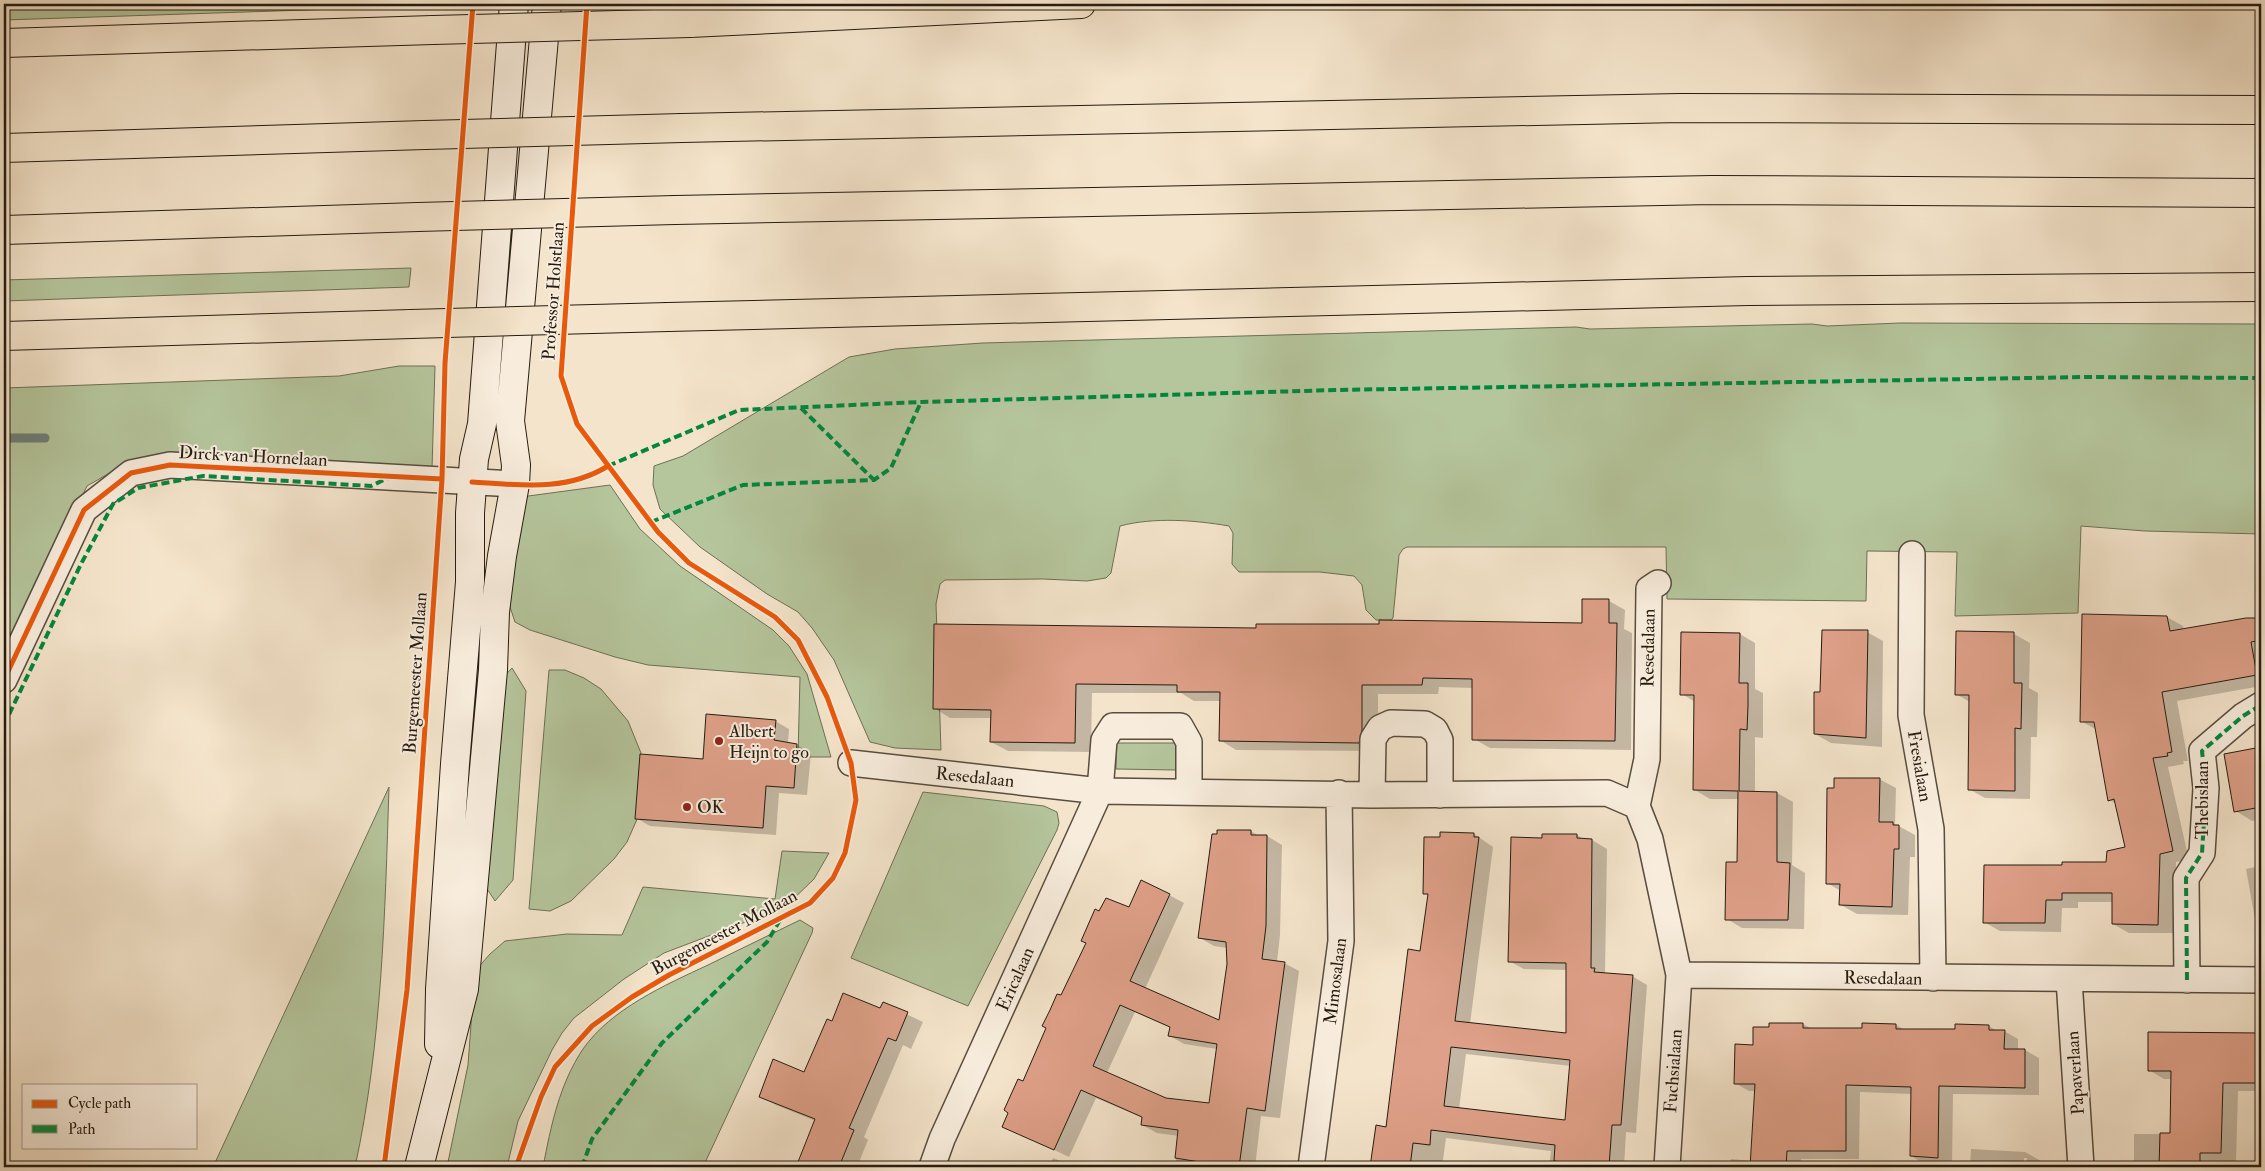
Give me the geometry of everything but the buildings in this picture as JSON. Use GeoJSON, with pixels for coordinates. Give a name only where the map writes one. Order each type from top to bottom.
{"type":"FeatureCollection","features":[{"type":"Feature","properties":{"kind":"highway"},"geometry":{"type":"LineString","coordinates":[[4,43],[690,23],[1081,4]]}},
{"type":"Feature","properties":{"kind":"highway"},"geometry":{"type":"LineString","coordinates":[[4,148],[425,134],[1680,108],[2261,110]]}},
{"type":"Feature","properties":{"kind":"highway"},"geometry":{"type":"LineString","coordinates":[[4,230],[674,210],[1712,190],[2261,193]]}},
{"type":"Feature","properties":{"kind":"highway"},"geometry":{"type":"LineString","coordinates":[[4,336],[668,317],[1748,291],[2261,287]]}},
{"type":"Feature","properties":{"kind":"main road"},"geometry":{"type":"LineString","coordinates":[[438,1092],[440,989],[470,582],[472,482],[474,458],[482,424],[514,4]]}},
{"type":"Feature","properties":{"kind":"main road","name":"Professor Holstlaan"},"geometry":{"type":"LineString","coordinates":[[515,484],[516,465],[511,413],[547,4]]}},
{"type":"Feature","properties":{"kind":"main road"},"geometry":{"type":"LineString","coordinates":[[420,1167],[464,989],[492,680],[495,612],[502,556],[515,484]]}},
{"type":"Feature","properties":{"kind":"street","name":"Dirck van Hornelaan"},"geometry":{"type":"LineString","coordinates":[[4,680],[84,510],[131,473],[170,465],[515,484]]}},
{"type":"Feature","properties":{"kind":"street","name":"Fresialaan"},"geometry":{"type":"LineString","coordinates":[[1912,554],[1911,715],[1931,829],[1933,978]]}},
{"type":"Feature","properties":{"kind":"street","name":"Resedalaan"},"geometry":{"type":"LineString","coordinates":[[851,764],[1100,791],[1372,795],[1607,794],[1637,806],[1647,759],[1649,589],[1658,583]]}},
{"type":"Feature","properties":{"kind":"street","name":"Thebislaan"},"geometry":{"type":"LineString","coordinates":[[2187,980],[2186,878],[2202,853],[2206,788],[2202,750],[2243,716],[2261,705]]}},
{"type":"Feature","properties":{"kind":"street"},"geometry":{"type":"LineString","coordinates":[[1372,795],[1373,739],[1380,728],[1391,723],[1425,724],[1435,730],[1440,740],[1440,795]]}},
{"type":"Feature","properties":{"kind":"street"},"geometry":{"type":"LineString","coordinates":[[1100,791],[1104,740],[1113,726],[1180,726],[1189,742],[1189,791]]}},
{"type":"Feature","properties":{"kind":"street","name":"Ericalaan"},"geometry":{"type":"LineString","coordinates":[[932,1167],[942,1139],[1100,791]]}},
{"type":"Feature","properties":{"kind":"street","name":"Mimosalaan"},"geometry":{"type":"LineString","coordinates":[[1311,1167],[1341,941],[1339,794]]}},
{"type":"Feature","properties":{"kind":"street"},"geometry":{"type":"LineString","coordinates":[[1637,806],[1650,838],[1679,975]]}},
{"type":"Feature","properties":{"kind":"street","name":"Resedalaan"},"geometry":{"type":"LineString","coordinates":[[1679,975],[2261,980]]}},
{"type":"Feature","properties":{"kind":"street","name":"Fuchsialaan"},"geometry":{"type":"LineString","coordinates":[[1667,1167],[1679,975]]}},
{"type":"Feature","properties":{"kind":"street","name":"Papaverlaan"},"geometry":{"type":"LineString","coordinates":[[2069,979],[2081,1167]]}},
{"type":"Feature","properties":{"kind":"green space"},"geometry":{"type":"Polygon","coordinates":[[[4,4],[487,4],[4,20],[4,4]]]}},
{"type":"Feature","properties":{"kind":"green space"},"geometry":{"type":"Polygon","coordinates":[[[411,268],[409,287],[4,301],[4,280],[411,268]]]}},
{"type":"Feature","properties":{"kind":"green space"},"geometry":{"type":"Polygon","coordinates":[[[1900,323],[2261,324],[2261,534],[2145,531],[2081,526],[2078,613],[1955,616],[1957,552],[1867,551],[1866,601],[1667,599],[1666,547],[1407,547],[1399,555],[1393,618],[1391,620],[1376,620],[1366,610],[1362,585],[1354,576],[1320,572],[1239,572],[1232,564],[1233,533],[1229,526],[1174,520],[1133,523],[1120,526],[1111,573],[1106,578],[1087,581],[1043,579],[945,580],[940,584],[936,604],[941,750],[895,748],[870,742],[834,660],[812,628],[798,612],[767,594],[700,547],[660,509],[653,485],[654,466],[683,456],[849,357],[895,349],[983,343],[1576,327],[1590,329],[1812,324],[1827,326],[1900,323]]]}},
{"type":"Feature","properties":{"kind":"green space"},"geometry":{"type":"Polygon","coordinates":[[[399,366],[435,366],[432,469],[169,452],[127,463],[87,486],[4,661],[4,388],[339,376],[399,366]]]}},
{"type":"Feature","properties":{"kind":"green space"},"geometry":{"type":"Polygon","coordinates":[[[610,485],[640,529],[680,566],[773,630],[789,646],[807,674],[831,757],[798,757],[800,677],[648,665],[615,657],[530,630],[515,622],[506,595],[521,497],[610,485]]]}},
{"type":"Feature","properties":{"kind":"green space"},"geometry":{"type":"Polygon","coordinates":[[[512,668],[526,691],[513,880],[495,901],[482,881],[496,685],[512,668]]]}},
{"type":"Feature","properties":{"kind":"green space"},"geometry":{"type":"Polygon","coordinates":[[[549,670],[565,670],[584,678],[601,689],[628,721],[641,753],[638,817],[627,842],[614,859],[571,901],[550,911],[529,909],[549,670]]]}},
{"type":"Feature","properties":{"kind":"green space"},"geometry":{"type":"Polygon","coordinates":[[[1116,743],[1177,743],[1176,770],[1116,769],[1116,743]]]}},
{"type":"Feature","properties":{"kind":"green space"},"geometry":{"type":"Polygon","coordinates":[[[389,787],[384,930],[377,1026],[364,1120],[355,1167],[213,1167],[389,787]]]}},
{"type":"Feature","properties":{"kind":"green space"},"geometry":{"type":"Polygon","coordinates":[[[923,792],[1044,806],[1057,812],[1059,823],[1057,830],[968,1006],[851,958],[923,792]]]}},
{"type":"Feature","properties":{"kind":"green space"},"geometry":{"type":"Polygon","coordinates":[[[782,851],[829,853],[814,879],[785,907],[664,953],[624,979],[574,1018],[552,1050],[518,1121],[507,1167],[447,1167],[468,1065],[475,971],[490,954],[505,941],[567,934],[622,935],[643,887],[775,899],[782,851]]]}},
{"type":"Feature","properties":{"kind":"green space"},"geometry":{"type":"Polygon","coordinates":[[[800,920],[813,928],[812,933],[703,1167],[543,1167],[557,1106],[568,1077],[583,1049],[608,1022],[657,990],[800,920]]]}},
{"type":"Feature","properties":{"kind":"waterway"},"geometry":{"type":"LineString","coordinates":[[4,438],[45,438]]}},
{"type":"Feature","properties":{"kind":"marked path"},"geometry":{"type":"LineString","coordinates":[[608,466],[739,410],[921,402],[1336,390],[2085,377],[2261,378]]}},
{"type":"Feature","properties":{"kind":"marked path"},"geometry":{"type":"LineString","coordinates":[[651,522],[743,485],[874,480],[891,468],[921,402]]}},
{"type":"Feature","properties":{"kind":"marked path"},"geometry":{"type":"LineString","coordinates":[[801,408],[874,480]]}},
{"type":"Feature","properties":{"kind":"marked path"},"geometry":{"type":"LineString","coordinates":[[4,725],[81,564],[113,504],[138,488],[203,476],[371,486],[388,478]]}},
{"type":"Feature","properties":{"kind":"marked path"},"geometry":{"type":"LineString","coordinates":[[2187,980],[2186,878],[2202,853],[2206,788],[2202,751],[2243,716],[2261,705]]}},
{"type":"Feature","properties":{"kind":"marked path"},"geometry":{"type":"LineString","coordinates":[[582,1167],[592,1139],[662,1043],[767,942],[780,920]]}},
{"type":"Feature","properties":{"kind":"cycle path","name":"Burgemeester Mollaan"},"geometry":{"type":"LineString","coordinates":[[384,1167],[407,990],[442,479],[445,363],[473,4]]}},
{"type":"Feature","properties":{"kind":"cycle path","name":"Burgemeester Mollaan"},"geometry":{"type":"LineString","coordinates":[[516,1167],[541,1097],[555,1067],[592,1026],[632,997],[669,975],[810,903],[833,878],[845,853],[856,800],[851,763],[827,697],[798,640],[775,617],[689,563],[658,532],[577,424],[561,376],[587,4]]}},
{"type":"Feature","properties":{"kind":"cycle path"},"geometry":{"type":"LineString","coordinates":[[4,680],[84,510],[131,473],[170,465],[442,479]]}},
{"type":"Feature","properties":{"kind":"cycle path"},"geometry":{"type":"LineString","coordinates":[[472,482],[542,485],[576,480],[608,466]]}},
{"type":"Feature","properties":{"kind":"place","name":"Albert Heijn to go"},"geometry":{"type":"Point","coordinates":[719,741]}},
{"type":"Feature","properties":{"kind":"place","name":"OK"},"geometry":{"type":"Point","coordinates":[687,807]}}]}
